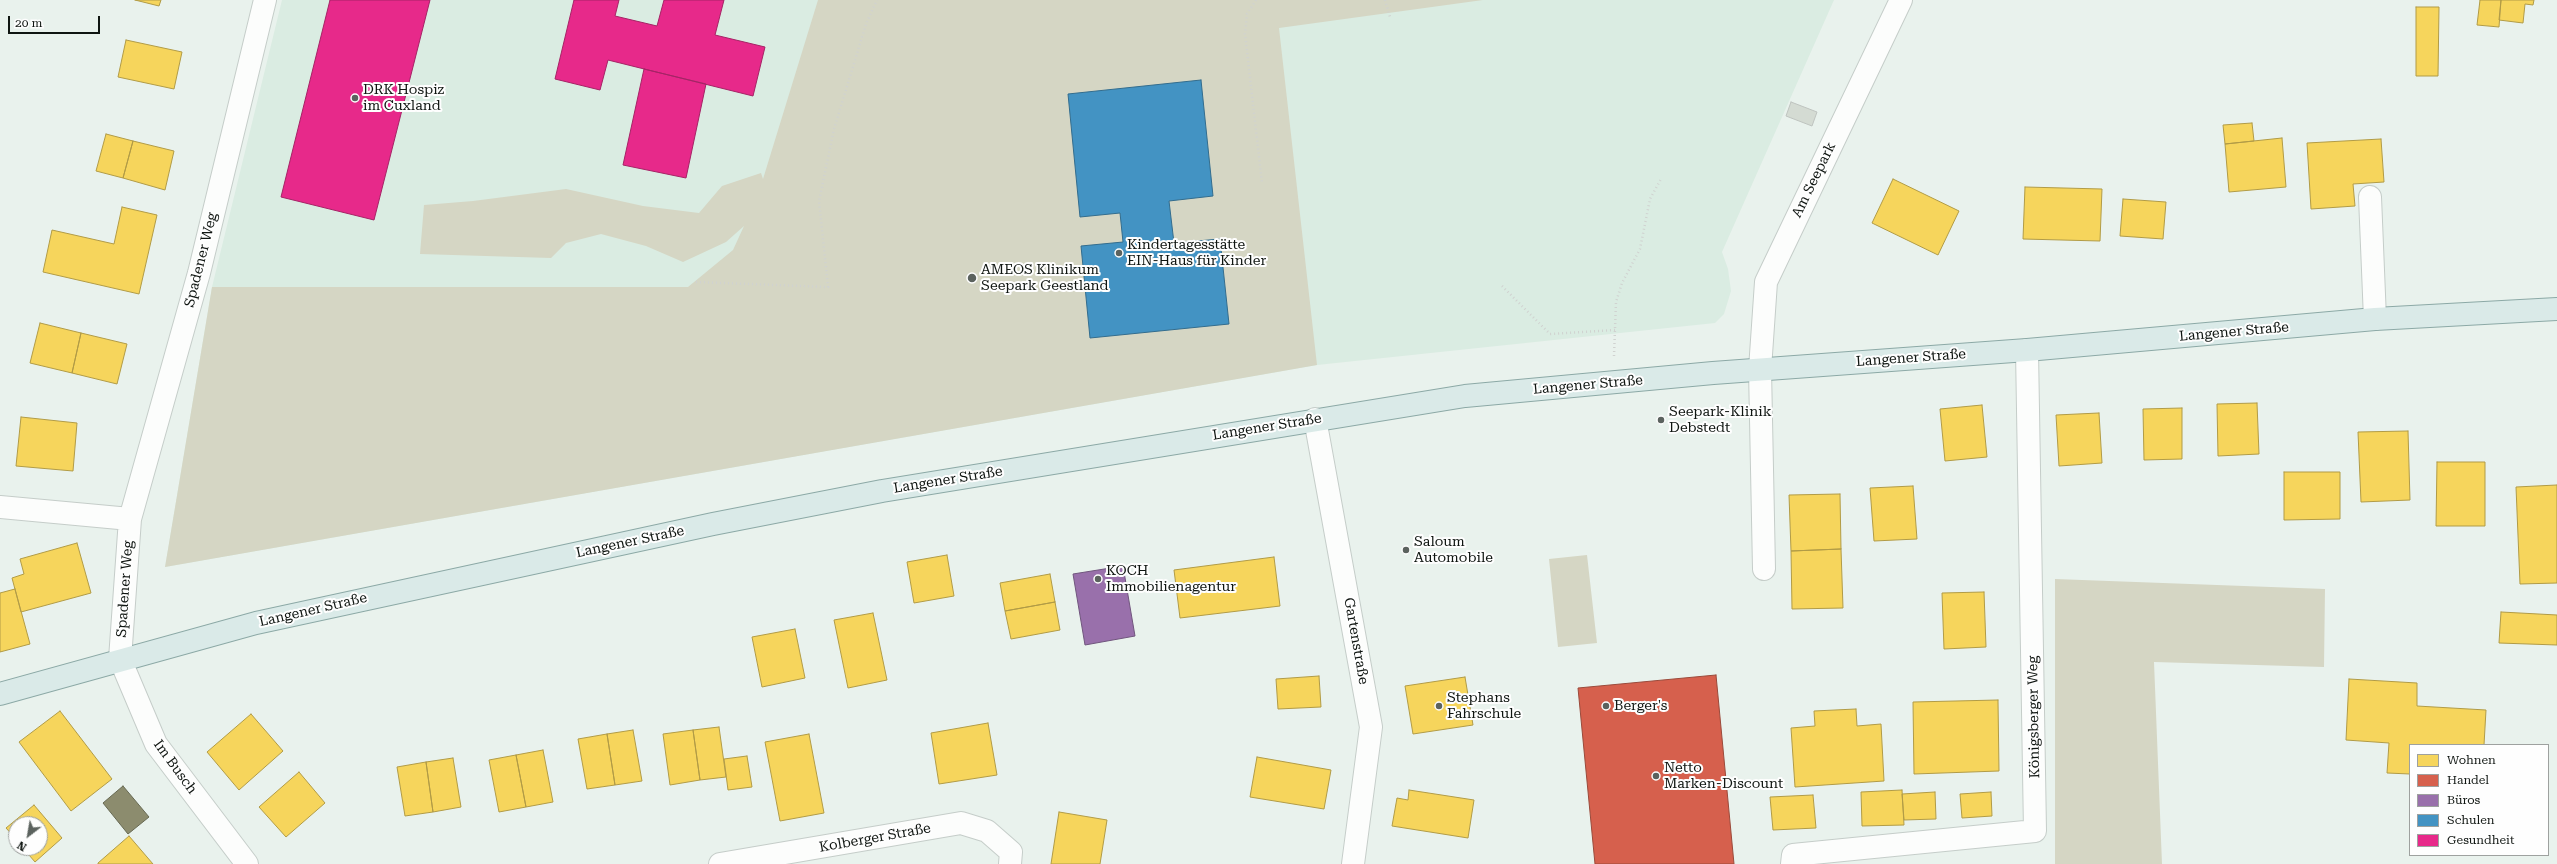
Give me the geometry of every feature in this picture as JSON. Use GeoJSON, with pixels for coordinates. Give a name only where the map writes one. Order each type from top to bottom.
{"type":"FeatureCollection","features":[{"type":"Feature","properties":{"kind":"main road","name":"Langener Straße"},"geometry":{"type":"LineString","coordinates":[[0,694],[120,659],[263,621],[713,524],[882,492],[1315,419],[1465,396],[1760,369],[2027,350],[2375,319],[2557,309]]}},
{"type":"Feature","properties":{"kind":"street","name":"Spadener Weg"},"geometry":{"type":"LineString","coordinates":[[120,659],[130,519],[199,273],[265,0]]}},
{"type":"Feature","properties":{"kind":"street","name":"Am Seepark"},"geometry":{"type":"LineString","coordinates":[[1764,569],[1760,369],[1766,282],[1901,0]]}},
{"type":"Feature","properties":{"kind":"street"},"geometry":{"type":"LineString","coordinates":[[2370,197],[2375,319]]}},
{"type":"Feature","properties":{"kind":"street","name":"Königsberger Weg"},"geometry":{"type":"LineString","coordinates":[[1792,864],[1793,855],[2035,831],[2034,665],[2027,350]]}},
{"type":"Feature","properties":{"kind":"street","name":"Gartenstraße"},"geometry":{"type":"LineString","coordinates":[[1315,419],[1371,727],[1353,864]]}},
{"type":"Feature","properties":{"kind":"street"},"geometry":{"type":"LineString","coordinates":[[0,506],[130,519]]}},
{"type":"Feature","properties":{"kind":"street","name":"Im Busch"},"geometry":{"type":"LineString","coordinates":[[120,659],[156,744],[247,864]]}},
{"type":"Feature","properties":{"kind":"street","name":"Kolberger Straße"},"geometry":{"type":"LineString","coordinates":[[720,864],[961,823],[986,831],[1011,852],[1010,864]]}},
{"type":"Feature","properties":{"kind":"path"},"geometry":{"type":"LineString","coordinates":[[696,282],[828,287],[820,201],[834,130],[866,24],[877,0]]}},
{"type":"Feature","properties":{"kind":"path"},"geometry":{"type":"LineString","coordinates":[[1256,0],[1248,14],[1245,34],[1262,183]]}},
{"type":"Feature","properties":{"kind":"path"},"geometry":{"type":"LineString","coordinates":[[1385,0],[1390,17]]}},
{"type":"Feature","properties":{"kind":"path"},"geometry":{"type":"LineString","coordinates":[[1616,383],[1616,302],[1622,283],[1640,249],[1650,199],[1661,180]]}},
{"type":"Feature","properties":{"kind":"path"},"geometry":{"type":"LineString","coordinates":[[1502,286],[1550,334],[1616,330]]}},
{"type":"Feature","properties":{"kind":"shaded area","name":"AMEOS Klinikum Seepark Geestland"},"geometry":{"type":"Polygon","coordinates":[[[282,0],[1834,0],[1722,252],[1728,269],[1731,291],[1724,314],[1715,323],[1317,365],[165,567],[212,287],[282,0]]]}},
{"type":"Feature","properties":{"kind":"shaded area"},"geometry":{"type":"Polygon","coordinates":[[[818,0],[1483,0],[1279,28],[1317,365],[165,567],[212,287],[688,287],[733,250],[744,226],[726,242],[683,262],[646,246],[601,234],[566,243],[551,258],[420,254],[424,205],[473,201],[566,189],[643,206],[699,213],[722,186],[761,173],[763,179],[818,0]]]}},
{"type":"Feature","properties":{"kind":"shaded area"},"geometry":{"type":"Polygon","coordinates":[[[1587,555],[1597,643],[1558,647],[1549,559],[1587,555]]]}},
{"type":"Feature","properties":{"kind":"shaded area"},"geometry":{"type":"Polygon","coordinates":[[[2055,579],[2325,589],[2324,667],[2154,662],[2162,864],[2055,864],[2055,579]]]}},
{"type":"Feature","properties":{"kind":"building: Wohnen"},"geometry":{"type":"Polygon","coordinates":[[[135,0],[161,0],[159,6],[135,0]]]}},
{"type":"Feature","properties":{"kind":"building: Wohnen"},"geometry":{"type":"Polygon","coordinates":[[[2480,0],[2501,0],[2499,27],[2477,25],[2480,0]]]}},
{"type":"Feature","properties":{"kind":"building: Wohnen"},"geometry":{"type":"Polygon","coordinates":[[[2501,0],[2534,0],[2533,5],[2525,4],[2523,23],[2499,20],[2501,0]]]}},
{"type":"Feature","properties":{"kind":"building: Wohnen"},"geometry":{"type":"Polygon","coordinates":[[[2416,7],[2439,7],[2438,76],[2416,76],[2416,7]]]}},
{"type":"Feature","properties":{"kind":"building: Wohnen"},"geometry":{"type":"Polygon","coordinates":[[[126,40],[182,52],[174,89],[118,77],[126,40]]]}},
{"type":"Feature","properties":{"kind":"building: Wohnen"},"geometry":{"type":"Polygon","coordinates":[[[2252,123],[2254,141],[2225,144],[2223,125],[2252,123]]]}},
{"type":"Feature","properties":{"kind":"building: Wohnen"},"geometry":{"type":"Polygon","coordinates":[[[106,134],[133,141],[123,178],[96,171],[106,134]]]}},
{"type":"Feature","properties":{"kind":"building: Wohnen"},"geometry":{"type":"Polygon","coordinates":[[[2282,138],[2286,187],[2229,192],[2225,144],[2282,138]]]}},
{"type":"Feature","properties":{"kind":"building: Wohnen"},"geometry":{"type":"Polygon","coordinates":[[[2381,139],[2384,182],[2353,184],[2355,206],[2311,209],[2307,143],[2381,139]]]}},
{"type":"Feature","properties":{"kind":"building: Wohnen"},"geometry":{"type":"Polygon","coordinates":[[[133,141],[174,151],[165,190],[123,178],[133,141]]]}},
{"type":"Feature","properties":{"kind":"building: Wohnen"},"geometry":{"type":"Polygon","coordinates":[[[1893,179],[1959,211],[1938,255],[1872,223],[1893,179]]]}},
{"type":"Feature","properties":{"kind":"building: Wohnen"},"geometry":{"type":"Polygon","coordinates":[[[2025,187],[2102,189],[2100,241],[2023,239],[2025,187]]]}},
{"type":"Feature","properties":{"kind":"building: Wohnen"},"geometry":{"type":"Polygon","coordinates":[[[2123,199],[2166,202],[2163,239],[2120,236],[2123,199]]]}},
{"type":"Feature","properties":{"kind":"building: Wohnen"},"geometry":{"type":"Polygon","coordinates":[[[122,207],[157,215],[139,294],[43,272],[52,230],[114,244],[122,207]]]}},
{"type":"Feature","properties":{"kind":"building: Wohnen"},"geometry":{"type":"Polygon","coordinates":[[[40,323],[81,333],[72,373],[30,363],[40,323]]]}},
{"type":"Feature","properties":{"kind":"building: Wohnen"},"geometry":{"type":"Polygon","coordinates":[[[81,333],[127,344],[117,384],[72,373],[81,333]]]}},
{"type":"Feature","properties":{"kind":"building: Wohnen"},"geometry":{"type":"Polygon","coordinates":[[[2257,403],[2259,454],[2218,456],[2217,404],[2257,403]]]}},
{"type":"Feature","properties":{"kind":"building: Wohnen"},"geometry":{"type":"Polygon","coordinates":[[[1982,405],[1987,457],[1945,461],[1940,409],[1982,405]]]}},
{"type":"Feature","properties":{"kind":"building: Wohnen"},"geometry":{"type":"Polygon","coordinates":[[[2182,408],[2182,459],[2144,460],[2143,409],[2182,408]]]}},
{"type":"Feature","properties":{"kind":"building: Wohnen"},"geometry":{"type":"Polygon","coordinates":[[[2099,413],[2102,463],[2059,466],[2056,415],[2099,413]]]}},
{"type":"Feature","properties":{"kind":"building: Wohnen"},"geometry":{"type":"Polygon","coordinates":[[[21,417],[77,423],[73,471],[16,466],[21,417]]]}},
{"type":"Feature","properties":{"kind":"building: Wohnen"},"geometry":{"type":"Polygon","coordinates":[[[2408,431],[2410,500],[2361,502],[2358,432],[2408,431]]]}},
{"type":"Feature","properties":{"kind":"building: Wohnen"},"geometry":{"type":"Polygon","coordinates":[[[2437,462],[2485,462],[2485,526],[2436,526],[2437,462]]]}},
{"type":"Feature","properties":{"kind":"building: Wohnen"},"geometry":{"type":"Polygon","coordinates":[[[2284,472],[2340,472],[2340,519],[2284,520],[2284,472]]]}},
{"type":"Feature","properties":{"kind":"building: Wohnen"},"geometry":{"type":"Polygon","coordinates":[[[2557,485],[2557,583],[2520,584],[2516,487],[2557,485]]]}},
{"type":"Feature","properties":{"kind":"building: Wohnen"},"geometry":{"type":"Polygon","coordinates":[[[1913,486],[1917,539],[1874,541],[1870,488],[1913,486]]]}},
{"type":"Feature","properties":{"kind":"building: Wohnen"},"geometry":{"type":"Polygon","coordinates":[[[1840,494],[1841,549],[1791,551],[1789,495],[1840,494]]]}},
{"type":"Feature","properties":{"kind":"building: Wohnen"},"geometry":{"type":"Polygon","coordinates":[[[77,543],[91,593],[21,612],[12,578],[24,574],[20,559],[77,543]]]}},
{"type":"Feature","properties":{"kind":"building: Wohnen"},"geometry":{"type":"Polygon","coordinates":[[[1841,549],[1843,608],[1792,609],[1791,551],[1841,549]]]}},
{"type":"Feature","properties":{"kind":"building: Wohnen"},"geometry":{"type":"Polygon","coordinates":[[[947,555],[954,596],[914,603],[907,562],[947,555]]]}},
{"type":"Feature","properties":{"kind":"building: Wohnen"},"geometry":{"type":"Polygon","coordinates":[[[1274,557],[1280,606],[1180,618],[1174,570],[1274,557]]]}},
{"type":"Feature","properties":{"kind":"building: Wohnen"},"geometry":{"type":"Polygon","coordinates":[[[1050,574],[1055,602],[1005,611],[1000,583],[1050,574]]]}},
{"type":"Feature","properties":{"kind":"building: Wohnen"},"geometry":{"type":"Polygon","coordinates":[[[15,589],[30,644],[0,652],[0,593],[15,589]]]}},
{"type":"Feature","properties":{"kind":"building: Wohnen"},"geometry":{"type":"Polygon","coordinates":[[[1984,592],[1986,647],[1944,649],[1942,593],[1984,592]]]}},
{"type":"Feature","properties":{"kind":"building: Wohnen"},"geometry":{"type":"Polygon","coordinates":[[[1055,602],[1060,630],[1011,639],[1005,611],[1055,602]]]}},
{"type":"Feature","properties":{"kind":"building: Wohnen"},"geometry":{"type":"Polygon","coordinates":[[[2501,612],[2557,615],[2557,645],[2499,643],[2501,612]]]}},
{"type":"Feature","properties":{"kind":"building: Wohnen"},"geometry":{"type":"Polygon","coordinates":[[[873,613],[887,680],[848,688],[834,620],[873,613]]]}},
{"type":"Feature","properties":{"kind":"building: Wohnen"},"geometry":{"type":"Polygon","coordinates":[[[795,629],[805,678],[762,687],[752,637],[795,629]]]}},
{"type":"Feature","properties":{"kind":"building: Wohnen"},"geometry":{"type":"Polygon","coordinates":[[[1319,676],[1321,707],[1278,709],[1276,679],[1319,676]]]}},
{"type":"Feature","properties":{"kind":"building: Wohnen","name":"Stephans Fahrschule"},"geometry":{"type":"Polygon","coordinates":[[[1465,677],[1473,725],[1413,734],[1405,686],[1465,677]]]}},
{"type":"Feature","properties":{"kind":"building: Wohnen"},"geometry":{"type":"Polygon","coordinates":[[[2349,679],[2417,683],[2417,706],[2486,710],[2484,744],[2409,744],[2409,774],[2387,773],[2389,743],[2346,740],[2349,679]]]}},
{"type":"Feature","properties":{"kind":"building: Wohnen"},"geometry":{"type":"Polygon","coordinates":[[[1998,700],[1999,771],[1914,774],[1913,702],[1998,700]]]}},
{"type":"Feature","properties":{"kind":"building: Wohnen"},"geometry":{"type":"Polygon","coordinates":[[[1856,709],[1857,726],[1881,724],[1884,781],[1795,787],[1791,728],[1815,726],[1814,711],[1856,709]]]}},
{"type":"Feature","properties":{"kind":"building: Wohnen"},"geometry":{"type":"Polygon","coordinates":[[[60,711],[112,779],[71,811],[19,742],[60,711]]]}},
{"type":"Feature","properties":{"kind":"building: Wohnen"},"geometry":{"type":"Polygon","coordinates":[[[251,714],[283,751],[239,790],[207,752],[251,714]]]}},
{"type":"Feature","properties":{"kind":"building: Wohnen"},"geometry":{"type":"Polygon","coordinates":[[[988,723],[997,775],[939,784],[931,733],[988,723]]]}},
{"type":"Feature","properties":{"kind":"building: Wohnen"},"geometry":{"type":"Polygon","coordinates":[[[719,727],[726,777],[700,780],[693,730],[719,727]]]}},
{"type":"Feature","properties":{"kind":"building: Wohnen"},"geometry":{"type":"Polygon","coordinates":[[[633,730],[642,781],[615,785],[607,734],[633,730]]]}},
{"type":"Feature","properties":{"kind":"building: Wohnen"},"geometry":{"type":"Polygon","coordinates":[[[693,730],[700,780],[670,785],[663,734],[693,730]]]}},
{"type":"Feature","properties":{"kind":"building: Wohnen"},"geometry":{"type":"Polygon","coordinates":[[[607,734],[615,785],[587,789],[578,739],[607,734]]]}},
{"type":"Feature","properties":{"kind":"building: Wohnen"},"geometry":{"type":"Polygon","coordinates":[[[809,734],[824,813],[780,821],[765,742],[809,734]]]}},
{"type":"Feature","properties":{"kind":"building: Wohnen"},"geometry":{"type":"Polygon","coordinates":[[[543,750],[553,802],[526,807],[516,755],[543,750]]]}},
{"type":"Feature","properties":{"kind":"building: Wohnen"},"geometry":{"type":"Polygon","coordinates":[[[516,755],[526,807],[499,812],[489,760],[516,755]]]}},
{"type":"Feature","properties":{"kind":"building: Wohnen"},"geometry":{"type":"Polygon","coordinates":[[[747,756],[752,787],[728,790],[724,759],[747,756]]]}},
{"type":"Feature","properties":{"kind":"building: Wohnen"},"geometry":{"type":"Polygon","coordinates":[[[1257,757],[1331,770],[1324,809],[1250,797],[1257,757]]]}},
{"type":"Feature","properties":{"kind":"building: Wohnen"},"geometry":{"type":"Polygon","coordinates":[[[453,758],[461,807],[433,812],[426,762],[453,758]]]}},
{"type":"Feature","properties":{"kind":"building: Wohnen"},"geometry":{"type":"Polygon","coordinates":[[[426,762],[433,812],[405,816],[397,767],[426,762]]]}},
{"type":"Feature","properties":{"kind":"building: Wohnen"},"geometry":{"type":"Polygon","coordinates":[[[299,772],[325,803],[286,837],[259,807],[299,772]]]}},
{"type":"Feature","properties":{"kind":"building: Wohnen"},"geometry":{"type":"Polygon","coordinates":[[[1409,790],[1474,800],[1468,838],[1392,826],[1397,798],[1408,800],[1409,790]]]}},
{"type":"Feature","properties":{"kind":"building: Wohnen"},"geometry":{"type":"Polygon","coordinates":[[[1902,790],[1904,825],[1862,826],[1861,792],[1902,790]]]}},
{"type":"Feature","properties":{"kind":"building: Wohnen"},"geometry":{"type":"Polygon","coordinates":[[[1935,792],[1936,819],[1904,820],[1902,794],[1935,792]]]}},
{"type":"Feature","properties":{"kind":"building: Wohnen"},"geometry":{"type":"Polygon","coordinates":[[[1991,792],[1992,816],[1962,818],[1960,794],[1991,792]]]}},
{"type":"Feature","properties":{"kind":"building: Wohnen"},"geometry":{"type":"Polygon","coordinates":[[[1813,795],[1816,828],[1773,830],[1770,797],[1813,795]]]}},
{"type":"Feature","properties":{"kind":"building: Wohnen"},"geometry":{"type":"Polygon","coordinates":[[[34,805],[43,816],[21,816],[34,805]]]}},
{"type":"Feature","properties":{"kind":"building: Wohnen"},"geometry":{"type":"Polygon","coordinates":[[[1059,812],[1107,820],[1100,864],[1051,864],[1059,812]]]}},
{"type":"Feature","properties":{"kind":"building: Wohnen"},"geometry":{"type":"Polygon","coordinates":[[[48,822],[62,838],[48,850],[48,822]]]}},
{"type":"Feature","properties":{"kind":"building: Wohnen"},"geometry":{"type":"Polygon","coordinates":[[[129,836],[153,864],[98,864],[98,863],[129,836]]]}},
{"type":"Feature","properties":{"kind":"building: Wohnen"},"geometry":{"type":"Polygon","coordinates":[[[30,856],[42,856],[35,862],[30,856]]]}},
{"type":"Feature","properties":{"kind":"building: Handel","name":"Netto Marken-Discount"},"geometry":{"type":"Polygon","coordinates":[[[1716,675],[1734,864],[1595,864],[1578,688],[1716,675]]]}},
{"type":"Feature","properties":{"kind":"building: Büros"},"geometry":{"type":"Polygon","coordinates":[[[1123,566],[1135,636],[1085,645],[1073,574],[1123,566]]]}},
{"type":"Feature","properties":{"kind":"building: Schulen"},"geometry":{"type":"Polygon","coordinates":[[[1201,80],[1213,196],[1169,201],[1174,243],[1220,239],[1229,324],[1090,338],[1081,246],[1123,242],[1120,213],[1080,217],[1068,94],[1201,80]]]}},
{"type":"Feature","properties":{"kind":"building: Gesundheit","name":"DRK Hospiz im Cuxland"},"geometry":{"type":"Polygon","coordinates":[[[330,0],[430,0],[374,220],[281,197],[330,0]]]}},
{"type":"Feature","properties":{"kind":"building: Gesundheit"},"geometry":{"type":"Polygon","coordinates":[[[574,0],[619,0],[615,16],[657,26],[664,0],[724,0],[715,35],[765,47],[753,96],[608,60],[600,90],[555,79],[574,0]]]}},
{"type":"Feature","properties":{"kind":"building: Gesundheit"},"geometry":{"type":"Polygon","coordinates":[[[644,69],[706,84],[686,178],[623,165],[644,69]]]}},
{"type":"Feature","properties":{"kind":"building: Industrie"},"geometry":{"type":"Polygon","coordinates":[[[123,786],[149,817],[128,834],[103,803],[123,786]]]}},
{"type":"Feature","properties":{"kind":"building: Sonstige"},"geometry":{"type":"Polygon","coordinates":[[[1791,102],[1817,112],[1812,126],[1786,116],[1791,102]]]}},
{"type":"Feature","properties":{"kind":"place","name":"DRK Hospiz im Cuxland"},"geometry":{"type":"Point","coordinates":[355,98]}},
{"type":"Feature","properties":{"kind":"place","name":"Kindertagesstätte EIN-Haus für Kinder"},"geometry":{"type":"Point","coordinates":[1119,253]}},
{"type":"Feature","properties":{"kind":"place","name":"AMEOS Klinikum Seepark Geestland"},"geometry":{"type":"Point","coordinates":[972,278]}},
{"type":"Feature","properties":{"kind":"place","name":"Seepark-Klinik Debstedt"},"geometry":{"type":"Point","coordinates":[1661,420]}},
{"type":"Feature","properties":{"kind":"place","name":"Saloum Automobile"},"geometry":{"type":"Point","coordinates":[1406,550]}},
{"type":"Feature","properties":{"kind":"place","name":"KOCH Immobilienagentur"},"geometry":{"type":"Point","coordinates":[1098,579]}},
{"type":"Feature","properties":{"kind":"place","name":"Stephans Fahrschule"},"geometry":{"type":"Point","coordinates":[1439,706]}},
{"type":"Feature","properties":{"kind":"place","name":"Berger's"},"geometry":{"type":"Point","coordinates":[1606,706]}},
{"type":"Feature","properties":{"kind":"place","name":"Netto Marken-Discount"},"geometry":{"type":"Point","coordinates":[1656,776]}}]}
